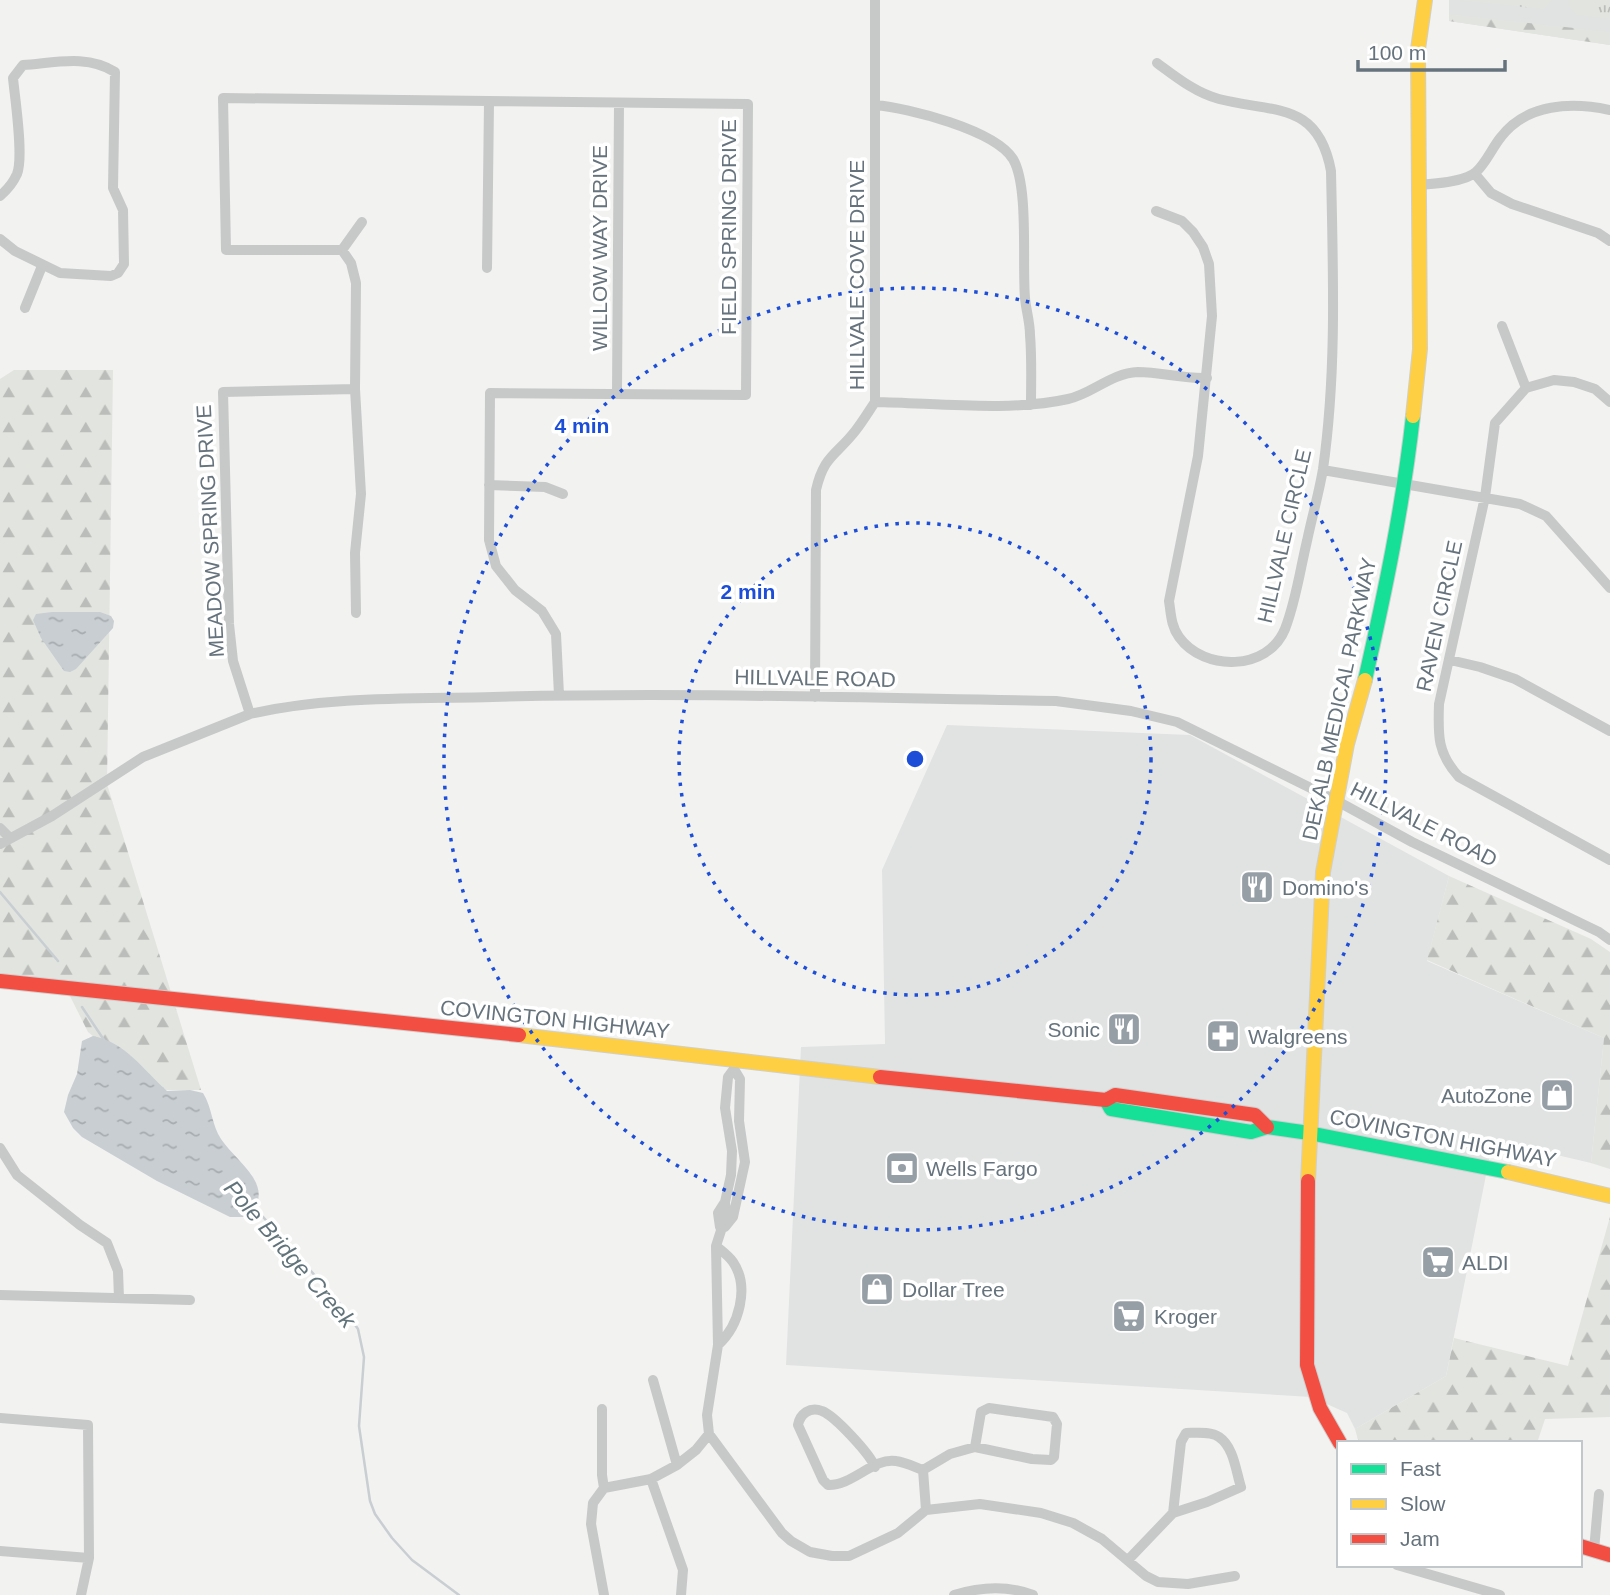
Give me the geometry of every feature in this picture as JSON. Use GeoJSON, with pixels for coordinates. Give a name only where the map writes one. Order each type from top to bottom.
{"type":"FeatureCollection","features":[{"type":"Feature","properties":{"kind":"main road","name":"DEKALB MEDICAL PARKWAY"},"geometry":{"type":"LineString","coordinates":[[1339,1441],[1320,1408],[1307,1364],[1306,1331],[1309,1133],[1323,872],[1347,744],[1360,703],[1389,577],[1405,485],[1420,349],[1418,48],[1425,0]]}},
{"type":"Feature","properties":{"kind":"main road","name":"COVINGTON HIGHWAY"},"geometry":{"type":"LineString","coordinates":[[0,981],[734,1065],[1106,1100],[1111,1108],[1251,1132],[1267,1127],[1309,1133],[1497,1170],[1610,1196]]}},
{"type":"Feature","properties":{"kind":"main road"},"geometry":{"type":"LineString","coordinates":[[1587,1548],[1610,1555]]}},
{"type":"Feature","properties":{"kind":"street","name":"HILLVALE COVE DRIVE"},"geometry":{"type":"LineString","coordinates":[[815,697],[816,490],[820,472],[829,456],[855,432],[876,402],[875,0]]}},
{"type":"Feature","properties":{"kind":"street"},"geometry":{"type":"LineString","coordinates":[[0,196],[9,189],[19,171],[13,78],[23,65],[83,60],[102,64],[115,72],[113,187],[123,210],[124,264],[118,273],[111,276],[60,273],[15,251],[0,239]]}},
{"type":"Feature","properties":{"kind":"street","name":"HILLVALE CIRCLE"},"geometry":{"type":"LineString","coordinates":[[1156,211],[1182,221],[1203,247],[1209,264],[1212,316],[1198,456],[1169,601],[1172,622],[1179,636],[1202,656],[1222,662],[1255,659],[1278,642],[1285,628],[1323,470],[1333,327],[1331,171],[1328,151],[1319,134],[1303,120],[1285,111],[1210,96],[1175,77],[1157,63]]}},
{"type":"Feature","properties":{"kind":"street","name":"FIELD SPRING DRIVE"},"geometry":{"type":"LineString","coordinates":[[342,250],[226,250],[223,97],[748,104],[746,395],[490,393],[489,540],[496,566],[515,590],[542,611],[556,634],[559,695]]}},
{"type":"Feature","properties":{"kind":"street"},"geometry":{"type":"LineString","coordinates":[[487,268],[489,102]]}},
{"type":"Feature","properties":{"kind":"street","name":"WILLOW WAY DRIVE"},"geometry":{"type":"LineString","coordinates":[[617,392],[618,103]]}},
{"type":"Feature","properties":{"kind":"street"},"geometry":{"type":"LineString","coordinates":[[876,105],[898,107],[970,130],[995,142],[1012,157],[1021,177],[1025,299],[1030,334],[1031,405]]}},
{"type":"Feature","properties":{"kind":"street"},"geometry":{"type":"LineString","coordinates":[[1418,185],[1447,182],[1475,174],[1503,134],[1528,113],[1562,105],[1610,110]]}},
{"type":"Feature","properties":{"kind":"street"},"geometry":{"type":"LineString","coordinates":[[1475,174],[1492,192],[1512,204],[1598,233],[1610,241]]}},
{"type":"Feature","properties":{"kind":"street"},"geometry":{"type":"LineString","coordinates":[[356,613],[355,553],[361,494],[355,390],[356,282],[351,263],[342,250],[362,222]]}},
{"type":"Feature","properties":{"kind":"street"},"geometry":{"type":"LineString","coordinates":[[24,309],[42,266]]}},
{"type":"Feature","properties":{"kind":"street"},"geometry":{"type":"LineString","coordinates":[[1502,326],[1526,388],[1554,380],[1574,382],[1595,389],[1610,402]]}},
{"type":"Feature","properties":{"kind":"street"},"geometry":{"type":"LineString","coordinates":[[876,402],[1031,405],[1071,399],[1115,377],[1137,372],[1190,379],[1207,377]]}},
{"type":"Feature","properties":{"kind":"street","name":"RAVEN CIRCLE"},"geometry":{"type":"LineString","coordinates":[[1526,388],[1495,423],[1485,497],[1439,704],[1438,738],[1446,763],[1459,777],[1610,860]]}},
{"type":"Feature","properties":{"kind":"street","name":"MEADOW SPRING DRIVE"},"geometry":{"type":"LineString","coordinates":[[250,714],[233,661],[229,624],[223,392],[355,390]]}},
{"type":"Feature","properties":{"kind":"street"},"geometry":{"type":"LineString","coordinates":[[1323,470],[1520,504],[1546,516],[1610,588]]}},
{"type":"Feature","properties":{"kind":"street"},"geometry":{"type":"LineString","coordinates":[[489,485],[545,487],[563,494]]}},
{"type":"Feature","properties":{"kind":"street"},"geometry":{"type":"LineString","coordinates":[[1450,660],[1515,679],[1610,731]]}},
{"type":"Feature","properties":{"kind":"street","name":"HILLVALE ROAD"},"geometry":{"type":"LineString","coordinates":[[5,841],[52,816],[143,757],[250,714],[268,710],[362,701],[559,695],[1056,701],[1131,711],[1177,722],[1337,801],[1412,842],[1599,932],[1610,940]]}},
{"type":"Feature","properties":{"kind":"street"},"geometry":{"type":"LineString","coordinates":[[0,828],[5,841]]}},
{"type":"Feature","properties":{"kind":"street"},"geometry":{"type":"LineString","coordinates":[[720,1231],[733,1217],[745,1162],[739,1121],[740,1079],[734,1065]]}},
{"type":"Feature","properties":{"kind":"street"},"geometry":{"type":"LineString","coordinates":[[734,1065],[727,1077],[725,1108],[732,1165],[726,1199],[718,1213],[718,1345],[707,1415],[709,1434],[782,1533],[810,1552],[849,1556],[898,1533],[926,1510],[979,1504],[1041,1513],[1073,1522],[1102,1539],[1146,1576],[1167,1584],[1188,1584],[1235,1576]]}},
{"type":"Feature","properties":{"kind":"street"},"geometry":{"type":"LineString","coordinates":[[0,1148],[17,1175],[107,1243],[118,1271],[119,1298]]}},
{"type":"Feature","properties":{"kind":"street"},"geometry":{"type":"LineString","coordinates":[[726,1199],[738,1198]]}},
{"type":"Feature","properties":{"kind":"street"},"geometry":{"type":"LineString","coordinates":[[716,1246],[732,1260],[742,1287],[733,1325],[728,1336],[718,1345]]}},
{"type":"Feature","properties":{"kind":"street"},"geometry":{"type":"LineString","coordinates":[[0,1295],[190,1300]]}},
{"type":"Feature","properties":{"kind":"street"},"geometry":{"type":"LineString","coordinates":[[653,1380],[677,1465]]}},
{"type":"Feature","properties":{"kind":"street"},"geometry":{"type":"LineString","coordinates":[[923,1470],[950,1454],[975,1447],[1032,1459],[1051,1460],[1057,1442],[1057,1424],[1053,1417],[989,1408],[981,1412],[975,1447]]}},
{"type":"Feature","properties":{"kind":"street"},"geometry":{"type":"LineString","coordinates":[[602,1409],[604,1488]]}},
{"type":"Feature","properties":{"kind":"street"},"geometry":{"type":"LineString","coordinates":[[875,1467],[862,1446],[823,1411],[804,1412],[799,1418],[798,1425],[823,1480],[828,1485],[838,1486],[875,1467],[883,1462],[895,1460],[923,1470]]}},
{"type":"Feature","properties":{"kind":"street"},"geometry":{"type":"LineString","coordinates":[[0,1418],[88,1425],[89,1558],[80,1595]]}},
{"type":"Feature","properties":{"kind":"street"},"geometry":{"type":"LineString","coordinates":[[1128,1560],[1173,1513],[1241,1488],[1232,1453],[1219,1437],[1205,1433],[1186,1433],[1181,1442],[1173,1513]]}},
{"type":"Feature","properties":{"kind":"street"},"geometry":{"type":"LineString","coordinates":[[604,1595],[591,1524],[593,1503],[604,1488],[651,1479],[677,1465],[696,1450],[709,1434]]}},
{"type":"Feature","properties":{"kind":"street"},"geometry":{"type":"LineString","coordinates":[[923,1470],[926,1510]]}},
{"type":"Feature","properties":{"kind":"street"},"geometry":{"type":"LineString","coordinates":[[651,1479],[682,1570],[681,1595]]}},
{"type":"Feature","properties":{"kind":"street"},"geometry":{"type":"LineString","coordinates":[[1587,1548],[1599,1493]]}},
{"type":"Feature","properties":{"kind":"street"},"geometry":{"type":"LineString","coordinates":[[0,1551],[89,1558]]}},
{"type":"Feature","properties":{"kind":"street"},"geometry":{"type":"LineString","coordinates":[[1404,1567],[1500,1595]]}},
{"type":"Feature","properties":{"kind":"street"},"geometry":{"type":"LineString","coordinates":[[954,1595],[983,1588],[1015,1589],[1033,1595]]}},
{"type":"Feature","properties":{"kind":"shaded area"},"geometry":{"type":"Polygon","coordinates":[[[1449,0],[1610,0],[1610,45],[1449,21],[1449,0]]]}},
{"type":"Feature","properties":{"kind":"shaded area"},"geometry":{"type":"Polygon","coordinates":[[[947,725],[1190,735],[1449,876],[1427,961],[1604,1038],[1591,1163],[1493,1140],[1446,1376],[1355,1429],[1347,1413],[1311,1397],[786,1365],[801,1047],[885,1044],[882,870],[947,725]]]}},
{"type":"Feature","properties":{"kind":"green space"},"geometry":{"type":"Polygon","coordinates":[[[1456,0],[1552,0],[1544,9],[1456,0]]]}},
{"type":"Feature","properties":{"kind":"green space"},"geometry":{"type":"Polygon","coordinates":[[[1569,0],[1610,0],[1610,19],[1577,15],[1570,8],[1569,0]]]}},
{"type":"Feature","properties":{"kind":"green space"},"geometry":{"type":"Polygon","coordinates":[[[1449,14],[1610,32],[1610,45],[1449,21],[1449,14]]]}},
{"type":"Feature","properties":{"kind":"green space"},"geometry":{"type":"Polygon","coordinates":[[[14,370],[113,370],[107,784],[201,1090],[159,1090],[88,1032],[67,990],[0,981],[0,379],[14,370]]]}},
{"type":"Feature","properties":{"kind":"green space"},"geometry":{"type":"Polygon","coordinates":[[[1449,876],[1591,939],[1610,952],[1610,1169],[1591,1163],[1604,1038],[1427,960],[1449,876]]]}},
{"type":"Feature","properties":{"kind":"green space"},"geometry":{"type":"Polygon","coordinates":[[[1610,1217],[1610,1417],[1545,1419],[1538,1441],[1358,1441],[1355,1429],[1446,1376],[1454,1338],[1568,1366],[1610,1217]]]}},
{"type":"Feature","properties":{"kind":"water"},"geometry":{"type":"Polygon","coordinates":[[[100,612],[111,616],[114,621],[113,628],[76,669],[64,671],[41,638],[33,620],[36,614],[100,612]]]}},
{"type":"Feature","properties":{"kind":"water"},"geometry":{"type":"Polygon","coordinates":[[[93,1036],[105,1039],[125,1051],[167,1091],[190,1090],[203,1093],[221,1139],[245,1166],[257,1185],[259,1196],[256,1206],[247,1217],[230,1217],[157,1181],[82,1137],[73,1128],[64,1112],[77,1074],[82,1041],[93,1036]]]}},
{"type":"Feature","properties":{"kind":"waterway","name":"Pole Bridge Creek"},"geometry":{"type":"LineString","coordinates":[[0,892],[58,961]]}},
{"type":"Feature","properties":{"kind":"waterway","name":"Pole Bridge Creek"},"geometry":{"type":"LineString","coordinates":[[82,1007],[104,1040]]}},
{"type":"Feature","properties":{"kind":"waterway","name":"Pole Bridge Creek"},"geometry":{"type":"LineString","coordinates":[[256,1209],[341,1305],[358,1329],[364,1357],[359,1426],[370,1501],[375,1514],[412,1560],[459,1595]]}},
{"type":"Feature","properties":{"kind":"traffic: fast"},"geometry":{"type":"LineString","coordinates":[[1365,680],[1393,549],[1413,416]]}},
{"type":"Feature","properties":{"kind":"traffic: fast"},"geometry":{"type":"LineString","coordinates":[[1106,1100],[1111,1109],[1251,1132],[1267,1127],[1309,1133],[1508,1172]]}},
{"type":"Feature","properties":{"kind":"traffic: slow"},"geometry":{"type":"LineString","coordinates":[[1413,416],[1420,349],[1418,49],[1425,0]]}},
{"type":"Feature","properties":{"kind":"traffic: slow"},"geometry":{"type":"LineString","coordinates":[[1308,1181],[1323,872],[1347,744],[1365,680]]}},
{"type":"Feature","properties":{"kind":"traffic: slow"},"geometry":{"type":"LineString","coordinates":[[519,1035],[880,1077]]}},
{"type":"Feature","properties":{"kind":"traffic: slow"},"geometry":{"type":"LineString","coordinates":[[1508,1172],[1610,1196]]}},
{"type":"Feature","properties":{"kind":"traffic: jam"},"geometry":{"type":"LineString","coordinates":[[0,981],[519,1035]]}},
{"type":"Feature","properties":{"kind":"traffic: jam"},"geometry":{"type":"LineString","coordinates":[[880,1077],[1106,1100],[1115,1095],[1255,1115],[1267,1127]]}},
{"type":"Feature","properties":{"kind":"traffic: jam"},"geometry":{"type":"LineString","coordinates":[[1308,1181],[1307,1365],[1320,1408],[1339,1441]]}},
{"type":"Feature","properties":{"kind":"traffic: jam"},"geometry":{"type":"LineString","coordinates":[[1582,1547],[1610,1555]]}},
{"type":"Feature","properties":{"kind":"place","name":"Domino's"},"geometry":{"type":"Point","coordinates":[1257,887]}},
{"type":"Feature","properties":{"kind":"place","name":"Sonic"},"geometry":{"type":"Point","coordinates":[1124,1029]}},
{"type":"Feature","properties":{"kind":"place","name":"Walgreens"},"geometry":{"type":"Point","coordinates":[1223,1036]}},
{"type":"Feature","properties":{"kind":"place","name":"AutoZone"},"geometry":{"type":"Point","coordinates":[1557,1095]}},
{"type":"Feature","properties":{"kind":"place","name":"Wells Fargo"},"geometry":{"type":"Point","coordinates":[902,1168]}},
{"type":"Feature","properties":{"kind":"place","name":"ALDI"},"geometry":{"type":"Point","coordinates":[1438,1262]}},
{"type":"Feature","properties":{"kind":"place","name":"Dollar Tree"},"geometry":{"type":"Point","coordinates":[877,1289]}},
{"type":"Feature","properties":{"kind":"place","name":"Kroger"},"geometry":{"type":"Point","coordinates":[1129,1316]}}]}
